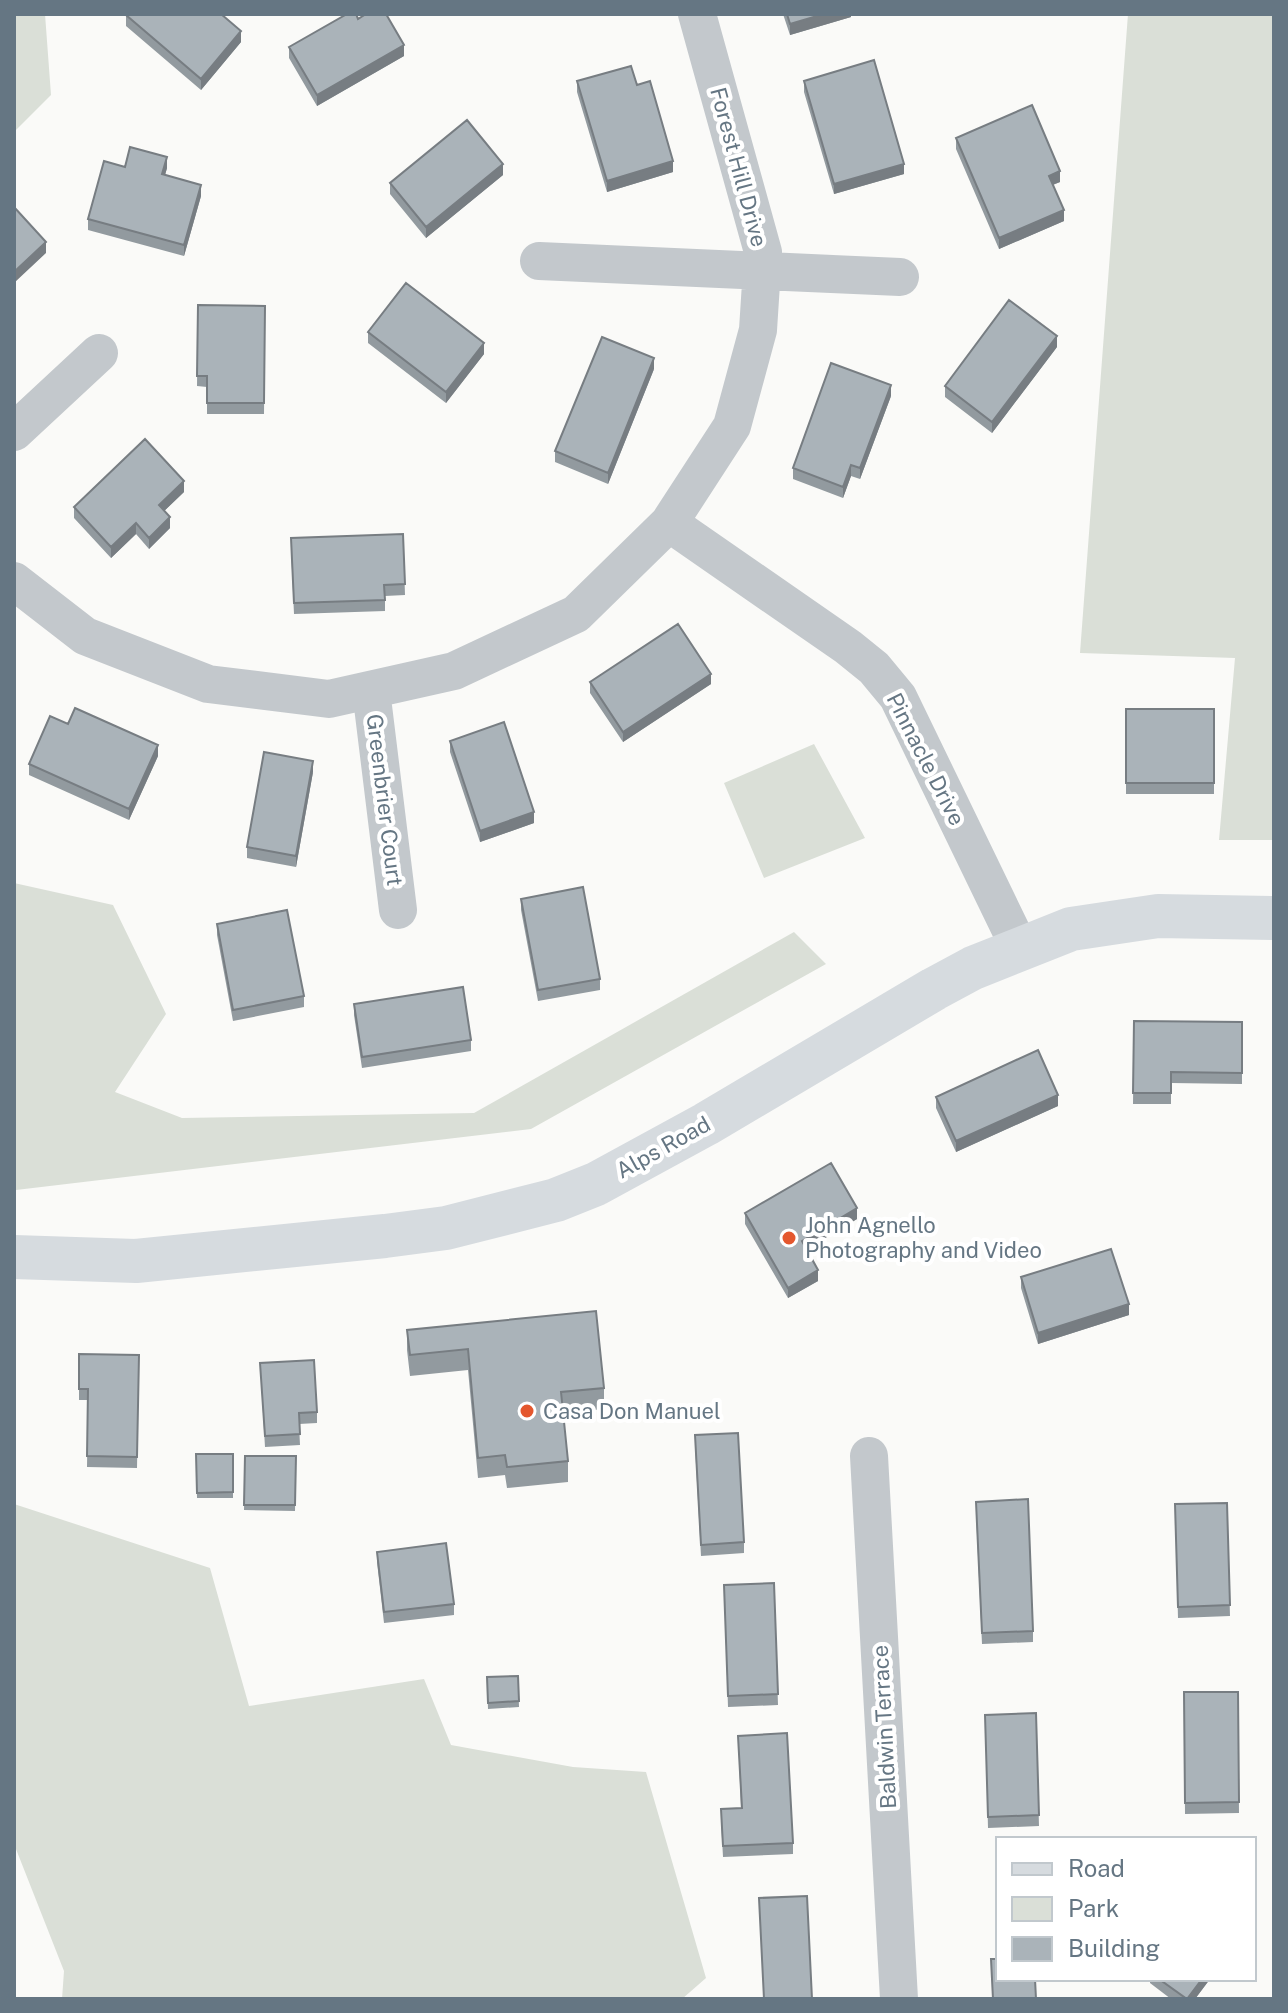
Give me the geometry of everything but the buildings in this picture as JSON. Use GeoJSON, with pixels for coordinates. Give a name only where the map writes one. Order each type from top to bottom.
{"type":"FeatureCollection","features":[{"type":"Feature","properties":{"kind":"main road","name":"Alps Road"},"geometry":{"type":"LineString","coordinates":[[14,1257],[136,1261],[356,1239],[446,1228],[556,1200],[596,1184],[706,1124],[934,989],[973,968],[1020,949],[1071,929],[1110,921],[1158,916],[1274,918]]}},
{"type":"Feature","properties":{"kind":"street","name":"Forest Hill Drive"},"geometry":{"type":"LineString","coordinates":[[14,581],[85,636],[208,684],[329,699],[454,671],[576,614],[669,523],[732,426],[758,330],[763,252],[697,14]]}},
{"type":"Feature","properties":{"kind":"street"},"geometry":{"type":"LineString","coordinates":[[539,261],[900,277]]}},
{"type":"Feature","properties":{"kind":"street"},"geometry":{"type":"LineString","coordinates":[[14,432],[99,353]]}},
{"type":"Feature","properties":{"kind":"street","name":"Pinnacle Drive"},"geometry":{"type":"LineString","coordinates":[[669,523],[848,647],[874,668],[898,697],[1020,949]]}},
{"type":"Feature","properties":{"kind":"street","name":"Greenbrier Court"},"geometry":{"type":"LineString","coordinates":[[371,690],[398,910]]}},
{"type":"Feature","properties":{"kind":"street","name":"Baldwin Terrace"},"geometry":{"type":"LineString","coordinates":[[869,1456],[899,1999]]}},
{"type":"Feature","properties":{"kind":"green space"},"geometry":{"type":"Polygon","coordinates":[[[14,14],[45,14],[51,95],[14,132],[14,14]]]}},
{"type":"Feature","properties":{"kind":"green space"},"geometry":{"type":"Polygon","coordinates":[[[1128,14],[1274,14],[1274,840],[1219,840],[1235,658],[1080,653],[1128,14]]]}},
{"type":"Feature","properties":{"kind":"green space"},"geometry":{"type":"Polygon","coordinates":[[[814,744],[865,838],[764,878],[724,783],[814,744]]]}},
{"type":"Feature","properties":{"kind":"green space"},"geometry":{"type":"Polygon","coordinates":[[[14,883],[113,905],[166,1014],[115,1092],[182,1118],[474,1113],[794,932],[826,964],[531,1129],[16,1190],[14,883]]]}},
{"type":"Feature","properties":{"kind":"green space"},"geometry":{"type":"Polygon","coordinates":[[[14,1504],[210,1568],[249,1706],[424,1679],[451,1745],[573,1767],[646,1772],[706,1978],[682,1999],[62,1999],[64,1971],[14,1844],[14,1504]]]}},
{"type":"Feature","properties":{"kind":"place","name":"John Agnello Photography and Video"},"geometry":{"type":"Point","coordinates":[789,1238]}},
{"type":"Feature","properties":{"kind":"place","name":"Casa Don Manuel"},"geometry":{"type":"Point","coordinates":[527,1411]}}]}
